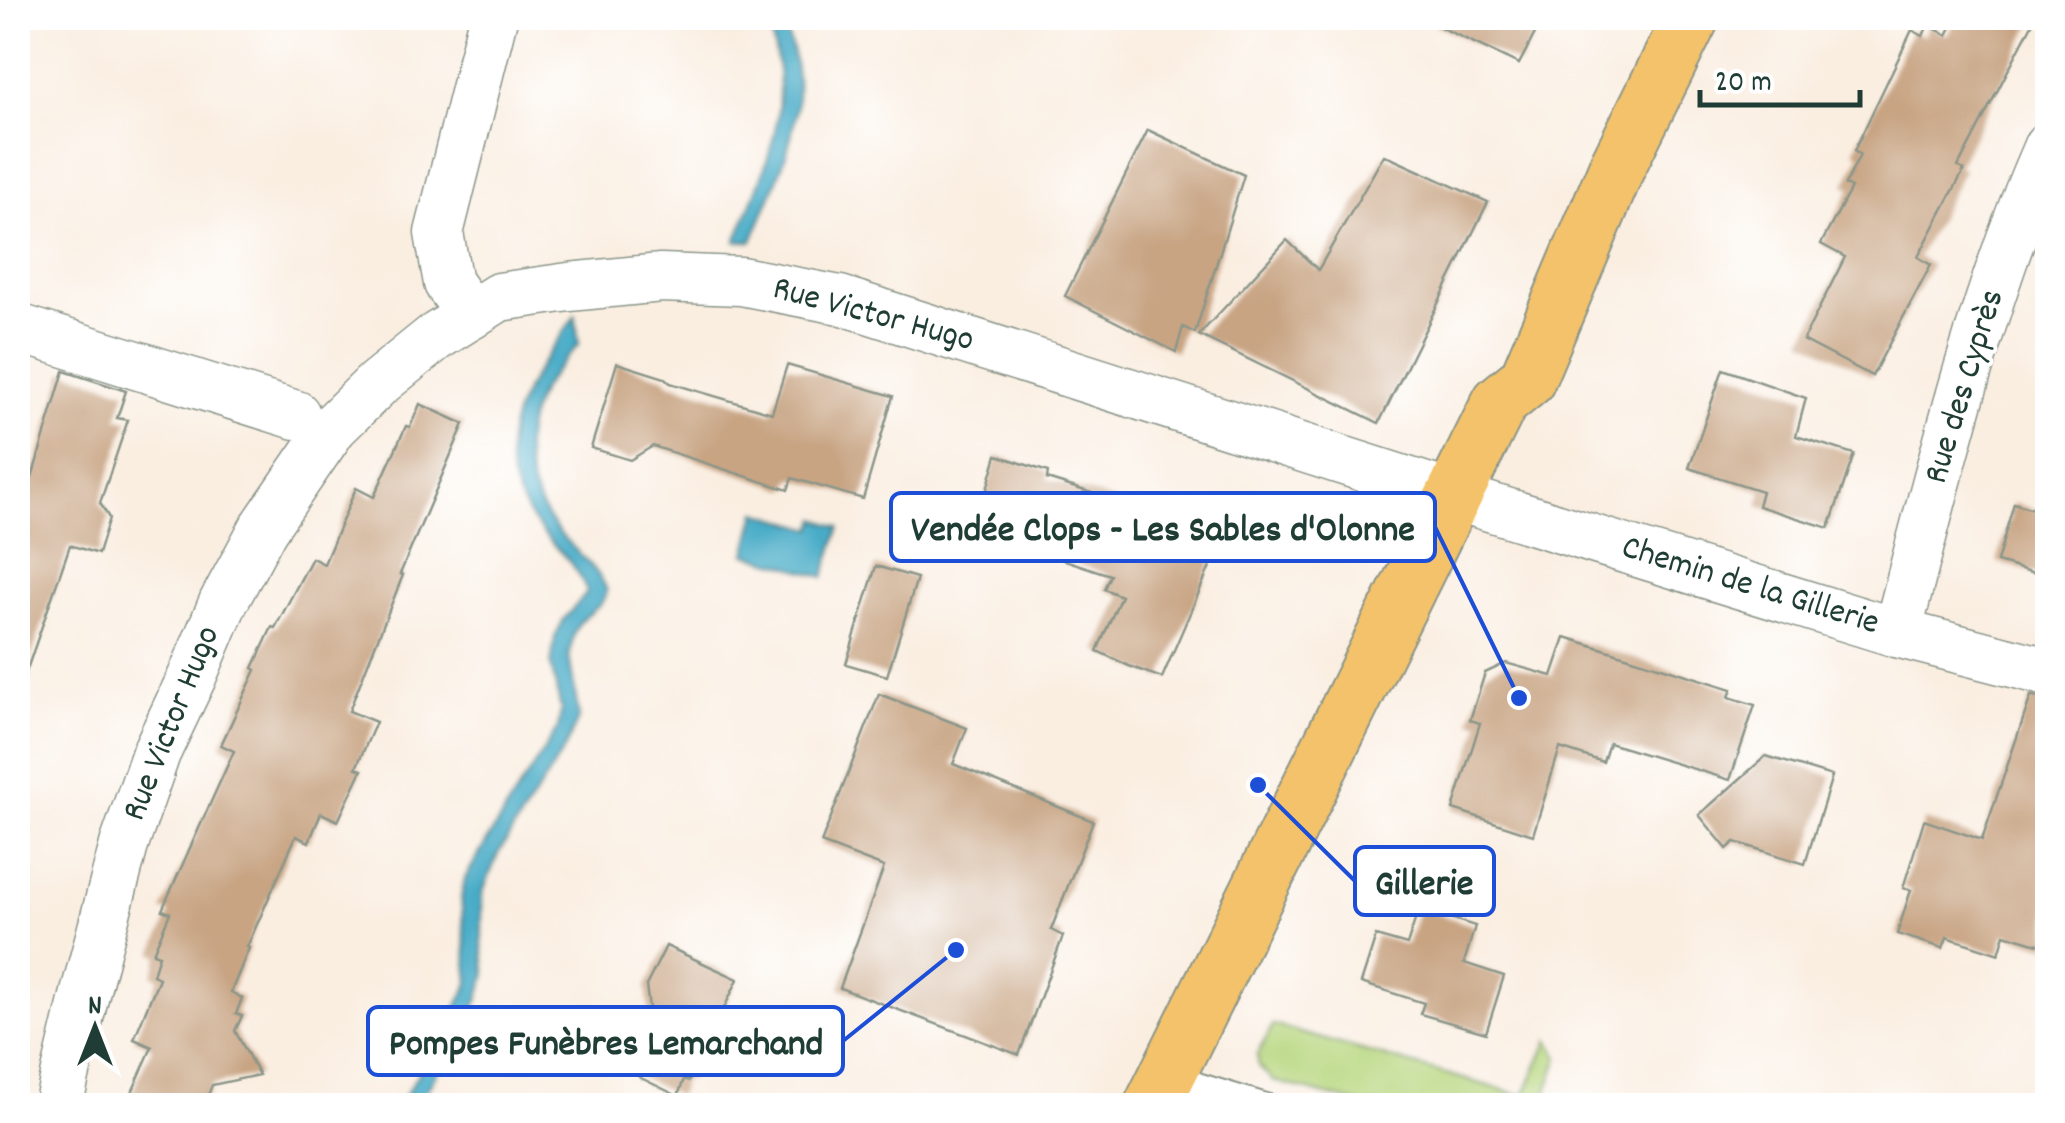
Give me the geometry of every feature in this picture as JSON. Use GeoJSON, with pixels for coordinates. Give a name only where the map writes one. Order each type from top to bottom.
{"type":"FeatureCollection","features":[{"type":"Feature","properties":{"kind":"main road"},"geometry":{"type":"LineString","coordinates":[[1161,1086],[1500,402],[1527,380],[1616,167],[1691,18]]}},
{"type":"Feature","properties":{"kind":"street"},"geometry":{"type":"LineString","coordinates":[[471,315],[448,283],[439,233],[494,18]]}},
{"type":"Feature","properties":{"kind":"street","name":"Rue des Cyprès"},"geometry":{"type":"LineString","coordinates":[[1897,633],[1958,401],[2026,194],[2048,146]]}},
{"type":"Feature","properties":{"kind":"street","name":"Rue Victor Hugo"},"geometry":{"type":"LineString","coordinates":[[58,1106],[124,845],[156,753],[223,603],[263,529],[333,428],[377,384],[434,338],[499,297],[661,278],[741,281],[840,300],[1454,496]]}},
{"type":"Feature","properties":{"kind":"street"},"geometry":{"type":"LineString","coordinates":[[18,328],[296,415]]}},
{"type":"Feature","properties":{"kind":"street","name":"Chemin de la Gillerie"},"geometry":{"type":"LineString","coordinates":[[1454,496],[1897,633],[2048,672]]}},
{"type":"Feature","properties":{"kind":"lane"},"geometry":{"type":"LineString","coordinates":[[1161,1086],[1197,1084],[1269,1106]]}},
{"type":"Feature","properties":{"kind":"green space"},"geometry":{"type":"Polygon","coordinates":[[[1273,1025],[1524,1096],[1549,1040],[1559,1057],[1542,1105],[1365,1105],[1273,1081],[1259,1066],[1257,1056],[1273,1025]]]}},
{"type":"Feature","properties":{"kind":"water"},"geometry":{"type":"Polygon","coordinates":[[[766,18],[782,18],[791,47],[797,78],[795,120],[777,182],[752,241],[736,241],[768,158],[779,106],[775,49],[766,18]]]}},
{"type":"Feature","properties":{"kind":"water"},"geometry":{"type":"Polygon","coordinates":[[[575,316],[579,344],[537,400],[529,420],[527,462],[531,482],[550,520],[595,571],[607,592],[574,633],[569,656],[579,717],[565,748],[498,854],[482,894],[486,975],[478,1001],[418,1105],[399,1105],[469,983],[461,898],[465,878],[558,728],[561,710],[551,665],[555,637],[564,619],[587,593],[574,567],[541,531],[521,501],[510,473],[508,446],[524,394],[575,316]]]}},
{"type":"Feature","properties":{"kind":"water"},"geometry":{"type":"Polygon","coordinates":[[[757,512],[813,529],[817,519],[840,527],[824,577],[746,554],[757,512]]]}},
{"type":"Feature","properties":{"kind":"building"},"geometry":{"type":"Polygon","coordinates":[[[1421,18],[1543,18],[1519,64],[1421,18]]]}},
{"type":"Feature","properties":{"kind":"building"},"geometry":{"type":"Polygon","coordinates":[[[1956,18],[2035,18],[1958,167],[1964,170],[1918,257],[1931,265],[1872,376],[1803,340],[1845,257],[1821,244],[1851,188],[1845,185],[1860,155],[1854,151],[1912,30],[1923,36],[1928,25],[1947,35],[1956,18]]]}},
{"type":"Feature","properties":{"kind":"building"},"geometry":{"type":"Polygon","coordinates":[[[1148,130],[1244,175],[1195,333],[1183,327],[1176,352],[1065,296],[1148,130]]]}},
{"type":"Feature","properties":{"kind":"building"},"geometry":{"type":"Polygon","coordinates":[[[1384,155],[1488,202],[1379,423],[1199,335],[1287,240],[1318,270],[1384,155]]]}},
{"type":"Feature","properties":{"kind":"building"},"geometry":{"type":"Polygon","coordinates":[[[617,363],[772,413],[787,365],[893,396],[863,499],[792,478],[788,490],[653,446],[630,460],[591,448],[617,363]]]}},
{"type":"Feature","properties":{"kind":"building"},"geometry":{"type":"Polygon","coordinates":[[[1723,369],[1806,398],[1796,436],[1854,454],[1829,528],[1758,506],[1762,491],[1689,468],[1723,369]]]}},
{"type":"Feature","properties":{"kind":"building"},"geometry":{"type":"Polygon","coordinates":[[[64,371],[126,391],[117,418],[128,420],[100,503],[109,518],[98,554],[70,545],[24,678],[18,677],[18,524],[64,371]]]}},
{"type":"Feature","properties":{"kind":"building"},"geometry":{"type":"Polygon","coordinates":[[[420,404],[464,424],[400,574],[403,575],[349,711],[376,722],[356,768],[362,770],[338,821],[321,813],[309,842],[296,836],[231,992],[242,998],[236,1014],[242,1016],[235,1031],[259,1075],[212,1085],[204,1106],[126,1106],[152,1047],[134,1039],[159,978],[153,975],[159,955],[153,953],[170,913],[162,910],[234,751],[221,745],[256,670],[253,668],[312,558],[324,564],[356,488],[374,497],[420,404]]]}},
{"type":"Feature","properties":{"kind":"building"},"geometry":{"type":"Polygon","coordinates":[[[997,455],[1048,472],[1047,479],[1140,508],[1143,500],[1224,534],[1162,678],[1097,651],[1121,596],[1104,589],[1110,575],[975,530],[997,455]]]}},
{"type":"Feature","properties":{"kind":"building"},"geometry":{"type":"Polygon","coordinates":[[[2014,503],[2048,514],[2048,577],[1997,562],[2014,503]]]}},
{"type":"Feature","properties":{"kind":"building"},"geometry":{"type":"Polygon","coordinates":[[[876,566],[917,578],[887,676],[846,664],[876,566]]]}},
{"type":"Feature","properties":{"kind":"building"},"geometry":{"type":"Polygon","coordinates":[[[1565,637],[1732,689],[1729,697],[1755,705],[1730,780],[1609,743],[1603,762],[1560,748],[1533,835],[1453,809],[1480,723],[1470,720],[1485,673],[1506,663],[1552,676],[1565,637]]]}},
{"type":"Feature","properties":{"kind":"building"},"geometry":{"type":"Polygon","coordinates":[[[879,694],[967,728],[953,764],[1093,821],[1051,930],[1063,936],[1019,1055],[840,988],[884,867],[821,843],[879,694]]]}},
{"type":"Feature","properties":{"kind":"building"},"geometry":{"type":"Polygon","coordinates":[[[2031,696],[2048,699],[2048,947],[2005,934],[1999,954],[1947,937],[1943,948],[1897,934],[1911,890],[1903,888],[1924,820],[1982,840],[2031,696]]]}},
{"type":"Feature","properties":{"kind":"building"},"geometry":{"type":"Polygon","coordinates":[[[1766,756],[1832,776],[1805,864],[1735,842],[1727,849],[1699,815],[1766,756]]]}},
{"type":"Feature","properties":{"kind":"building"},"geometry":{"type":"Polygon","coordinates":[[[1419,908],[1475,926],[1464,963],[1504,976],[1486,1033],[1420,1014],[1424,1003],[1361,983],[1376,936],[1407,945],[1419,908]]]}},
{"type":"Feature","properties":{"kind":"building"},"geometry":{"type":"Polygon","coordinates":[[[666,946],[738,979],[678,1096],[639,1077],[654,1045],[646,986],[666,946]]]}},
{"type":"Feature","properties":{"kind":"place","name":"Vendée Clops - Les Sables d'Olonne"},"geometry":{"type":"Point","coordinates":[1519,698]}},
{"type":"Feature","properties":{"kind":"place","name":"Gillerie"},"geometry":{"type":"Point","coordinates":[1258,785]}},
{"type":"Feature","properties":{"kind":"place","name":"Pompes Funèbres Lemarchand"},"geometry":{"type":"Point","coordinates":[956,950]}}]}
